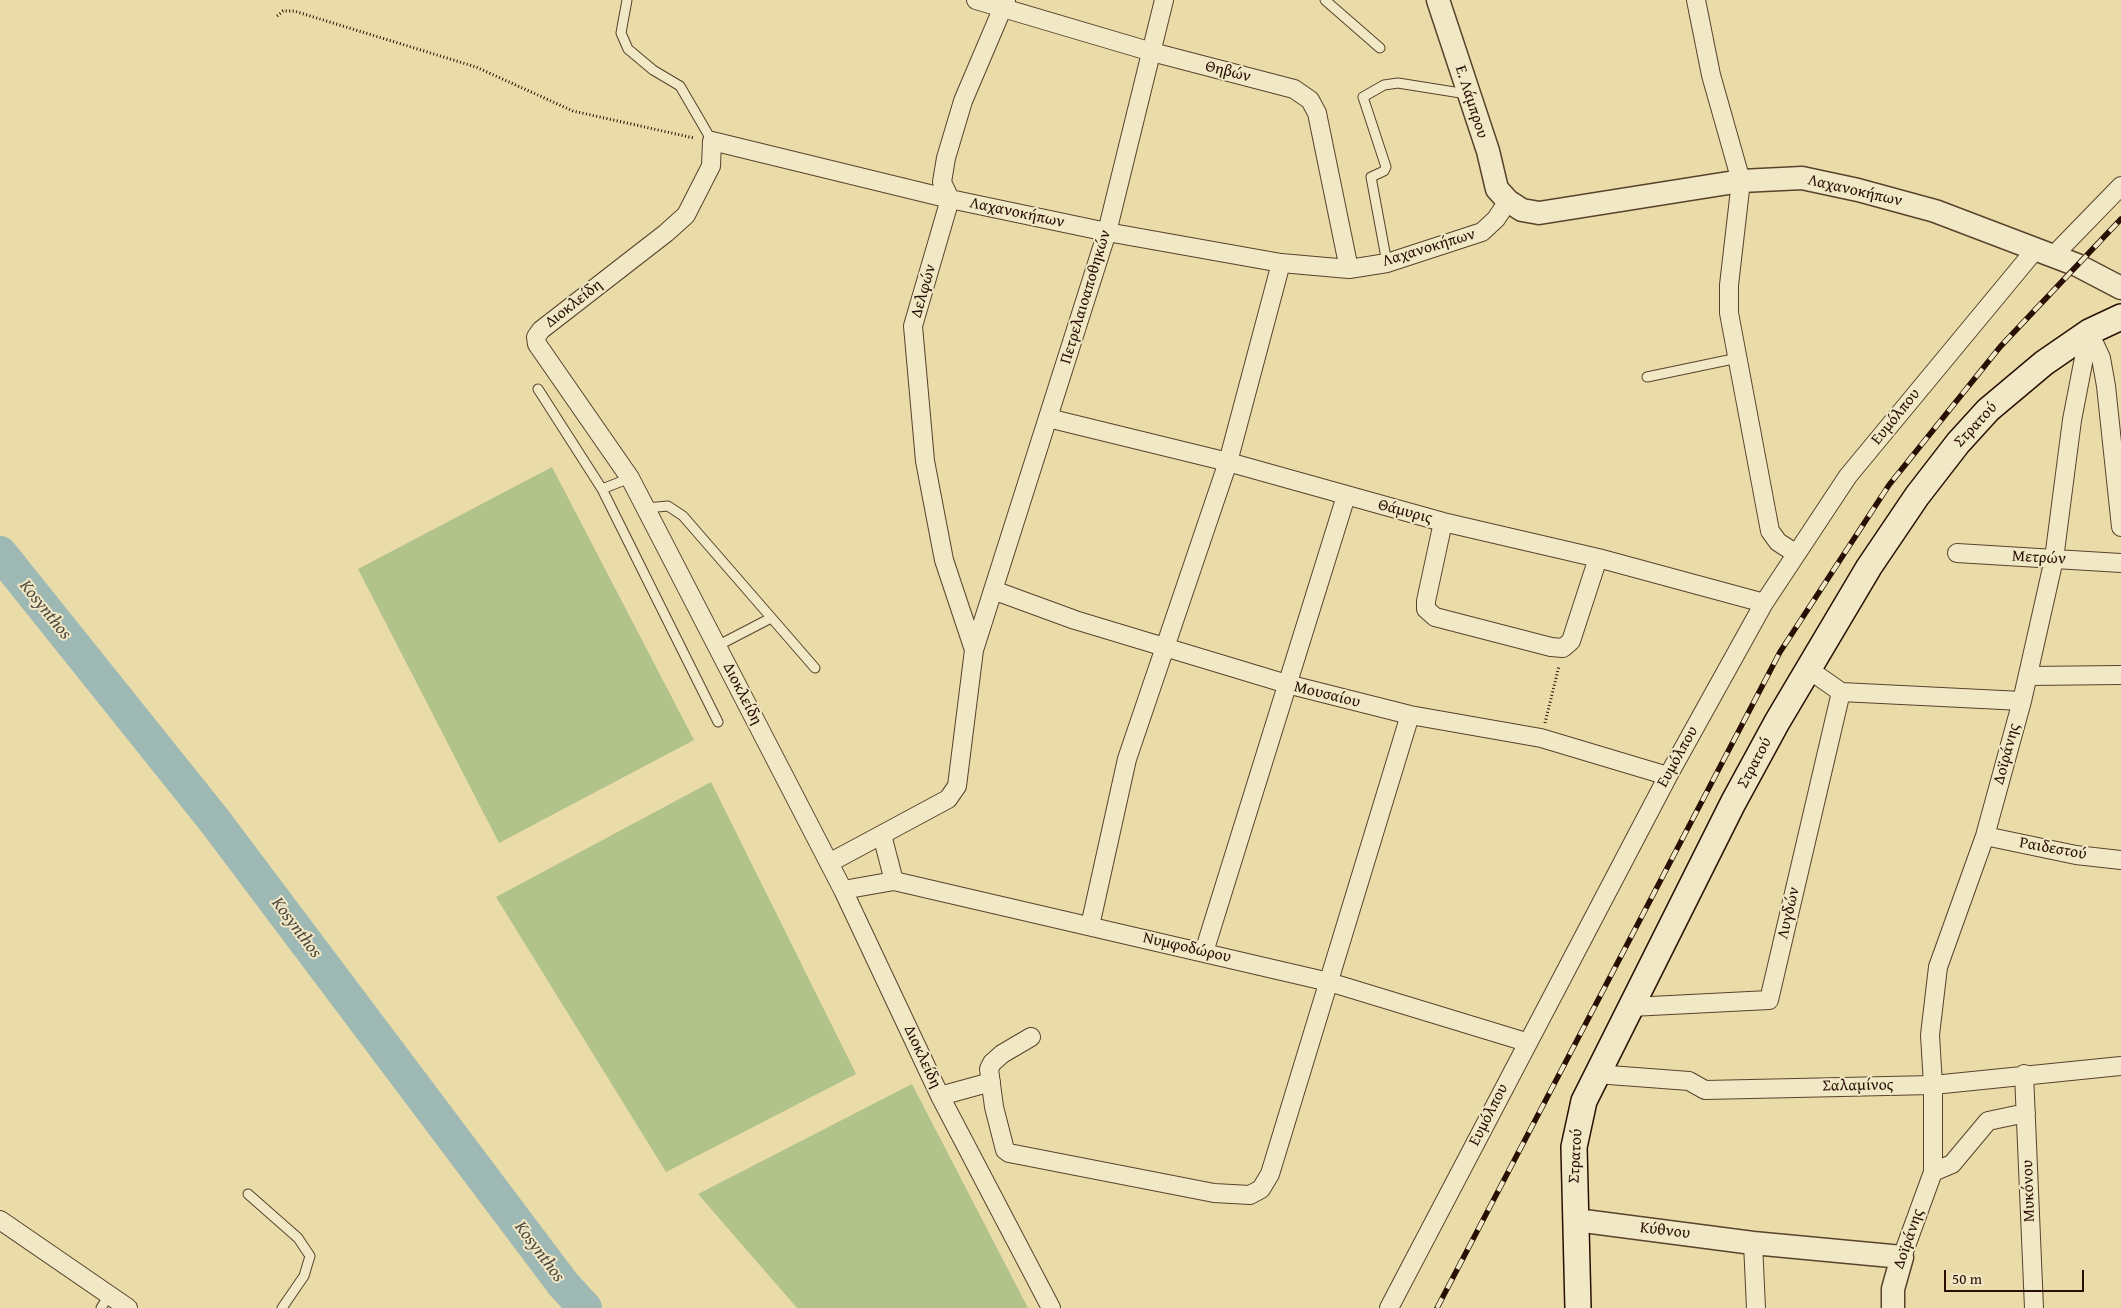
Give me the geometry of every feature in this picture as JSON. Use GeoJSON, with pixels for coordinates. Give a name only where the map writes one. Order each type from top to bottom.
{"type":"FeatureCollection","features":[{"type":"Feature","properties":{"kind":"main road","name":"Στρατού"},"geometry":{"type":"LineString","coordinates":[[1578,1308],[1574,1140],[1584,1102],[1596,1074],[1733,803],[1808,669],[1869,567],[1917,496],[1958,443],[1988,410],[2044,363],[2089,332],[2121,317]]}},
{"type":"Feature","properties":{"kind":"street","name":"Θηβών"},"geometry":{"type":"LineString","coordinates":[[976,0],[1006,4],[1152,52],[1294,89],[1310,100],[1317,113],[1349,269]]}},
{"type":"Feature","properties":{"kind":"street","name":"Πετρελαιοαποθηκών"},"geometry":{"type":"LineString","coordinates":[[829,863],[948,799],[957,786],[974,650],[1107,232],[1164,0]]}},
{"type":"Feature","properties":{"kind":"street","name":"Ε. Λάμπρου"},"geometry":{"type":"LineString","coordinates":[[1438,0],[1497,189],[1508,201]]}},
{"type":"Feature","properties":{"kind":"street"},"geometry":{"type":"LineString","coordinates":[[1696,0],[1712,75],[1741,181],[1729,285],[1730,312],[1738,358],[1770,530],[1778,542],[1795,553]]}},
{"type":"Feature","properties":{"kind":"street"},"geometry":{"type":"LineString","coordinates":[[950,199],[942,182],[946,158],[963,101],[1006,4]]}},
{"type":"Feature","properties":{"kind":"street","name":"Λαχανοκήπων"},"geometry":{"type":"LineString","coordinates":[[712,141],[950,199],[1107,232],[1281,263],[1349,269],[1387,263],[1482,232],[1496,219],[1508,201],[1522,210],[1539,213],[1741,181],[1802,178],[1858,190],[1935,211],[2077,265],[2121,288]]}},
{"type":"Feature","properties":{"kind":"street","name":"Διοκλείδη"},"geometry":{"type":"LineString","coordinates":[[712,141],[711,166],[686,215],[666,233],[541,330],[536,337],[537,344],[630,478],[646,508],[843,890],[940,1096],[1051,1308]]}},
{"type":"Feature","properties":{"kind":"street","name":"Ευμόλπου"},"geometry":{"type":"LineString","coordinates":[[1389,1308],[1526,1042],[1668,776],[1764,603],[1795,553],[1848,476],[2044,253],[2121,186]]}},
{"type":"Feature","properties":{"kind":"street","name":"Δελφών"},"geometry":{"type":"LineString","coordinates":[[950,199],[913,326],[925,461],[944,560],[974,650]]}},
{"type":"Feature","properties":{"kind":"street"},"geometry":{"type":"LineString","coordinates":[[1090,926],[1128,759],[1228,462],[1281,263]]}},
{"type":"Feature","properties":{"kind":"street"},"geometry":{"type":"LineString","coordinates":[[2089,332],[2101,358],[2106,386],[2121,527]]}},
{"type":"Feature","properties":{"kind":"street","name":"Δοϊράνης"},"geometry":{"type":"LineString","coordinates":[[1893,1308],[1893,1289],[1902,1256],[1934,1172],[1933,1085],[1930,1034],[1938,967],[1985,836],[2028,676],[2054,559],[2072,420],[2089,332]]}},
{"type":"Feature","properties":{"kind":"street","name":"Θάμυρις"},"geometry":{"type":"LineString","coordinates":[[1048,418],[1228,462],[1443,522],[1598,558],[1764,603]]}},
{"type":"Feature","properties":{"kind":"street"},"geometry":{"type":"LineString","coordinates":[[1204,952],[1346,496]]}},
{"type":"Feature","properties":{"kind":"street"},"geometry":{"type":"LineString","coordinates":[[1443,522],[1426,601],[1426,609],[1435,617],[1563,648],[1571,640],[1598,558]]}},
{"type":"Feature","properties":{"kind":"street","name":"Μετρών"},"geometry":{"type":"LineString","coordinates":[[1957,553],[2121,563]]}},
{"type":"Feature","properties":{"kind":"street","name":"Μουσαίου"},"geometry":{"type":"LineString","coordinates":[[993,590],[1075,620],[1287,684],[1410,716],[1541,738],[1668,776]]}},
{"type":"Feature","properties":{"kind":"street"},"geometry":{"type":"LineString","coordinates":[[1808,669],[1841,692],[2022,701]]}},
{"type":"Feature","properties":{"kind":"street"},"geometry":{"type":"LineString","coordinates":[[2028,676],[2121,675]]}},
{"type":"Feature","properties":{"kind":"street","name":"Λυγδών"},"geometry":{"type":"LineString","coordinates":[[1631,1006],[1769,1000],[1841,692]]}},
{"type":"Feature","properties":{"kind":"street"},"geometry":{"type":"LineString","coordinates":[[1031,1037],[992,1063],[989,1069],[1005,1150],[1009,1153],[1214,1193],[1250,1195],[1260,1189],[1270,1174],[1410,716]]}},
{"type":"Feature","properties":{"kind":"street"},"geometry":{"type":"LineString","coordinates":[[882,834],[894,881]]}},
{"type":"Feature","properties":{"kind":"street","name":"Ραιδεστού"},"geometry":{"type":"LineString","coordinates":[[1985,836],[2076,855],[2121,860]]}},
{"type":"Feature","properties":{"kind":"street","name":"Νυμφοδώρου"},"geometry":{"type":"LineString","coordinates":[[843,890],[894,881],[1329,982],[1526,1042]]}},
{"type":"Feature","properties":{"kind":"street","name":"Σαλαμίνος"},"geometry":{"type":"LineString","coordinates":[[1596,1074],[1689,1082],[1705,1090],[1933,1085],[2024,1074],[2121,1066]]}},
{"type":"Feature","properties":{"kind":"street","name":"Μυκόνου"},"geometry":{"type":"LineString","coordinates":[[2024,1074],[2034,1308]]}},
{"type":"Feature","properties":{"kind":"street"},"geometry":{"type":"LineString","coordinates":[[940,1096],[991,1082]]}},
{"type":"Feature","properties":{"kind":"street"},"geometry":{"type":"LineString","coordinates":[[1934,1172],[1952,1164],[1988,1121],[2026,1113]]}},
{"type":"Feature","properties":{"kind":"street"},"geometry":{"type":"LineString","coordinates":[[0,1220],[105,1302],[128,1308]]}},
{"type":"Feature","properties":{"kind":"street","name":"Κύθνου"},"geometry":{"type":"LineString","coordinates":[[1576,1220],[1753,1243],[1902,1256]]}},
{"type":"Feature","properties":{"kind":"street"},"geometry":{"type":"LineString","coordinates":[[1753,1243],[1756,1308]]}},
{"type":"Feature","properties":{"kind":"lane"},"geometry":{"type":"LineString","coordinates":[[627,0],[621,34],[628,50],[653,70],[680,86],[712,141]]}},
{"type":"Feature","properties":{"kind":"lane"},"geometry":{"type":"LineString","coordinates":[[1325,0],[1380,48]]}},
{"type":"Feature","properties":{"kind":"lane"},"geometry":{"type":"LineString","coordinates":[[1387,263],[1371,178],[1384,171],[1386,167],[1363,97],[1384,85],[1398,83],[1469,95]]}},
{"type":"Feature","properties":{"kind":"lane"},"geometry":{"type":"LineString","coordinates":[[1647,377],[1738,358]]}},
{"type":"Feature","properties":{"kind":"lane"},"geometry":{"type":"LineString","coordinates":[[538,389],[602,489],[718,722]]}},
{"type":"Feature","properties":{"kind":"lane"},"geometry":{"type":"LineString","coordinates":[[602,489],[630,478]]}},
{"type":"Feature","properties":{"kind":"lane"},"geometry":{"type":"LineString","coordinates":[[646,508],[668,506],[683,516],[814,668]]}},
{"type":"Feature","properties":{"kind":"lane"},"geometry":{"type":"LineString","coordinates":[[717,646],[771,618]]}},
{"type":"Feature","properties":{"kind":"lane"},"geometry":{"type":"LineString","coordinates":[[248,1194],[298,1238],[310,1256],[304,1276],[282,1308]]}},
{"type":"Feature","properties":{"kind":"path"},"geometry":{"type":"LineString","coordinates":[[277,16],[283,11],[294,11],[476,67],[573,111],[712,141]]}},
{"type":"Feature","properties":{"kind":"path"},"geometry":{"type":"LineString","coordinates":[[1541,738],[1563,648]]}},
{"type":"Feature","properties":{"kind":"green space"},"geometry":{"type":"Polygon","coordinates":[[[552,467],[694,740],[499,843],[358,569],[552,467]]]}},
{"type":"Feature","properties":{"kind":"green space"},"geometry":{"type":"Polygon","coordinates":[[[711,782],[856,1074],[666,1172],[496,897],[711,782]]]}},
{"type":"Feature","properties":{"kind":"green space"},"geometry":{"type":"Polygon","coordinates":[[[912,1084],[1028,1308],[797,1308],[698,1194],[912,1084]]]}},
{"type":"Feature","properties":{"kind":"waterway","name":"Kosynthos"},"geometry":{"type":"LineString","coordinates":[[0,553],[214,820],[563,1284],[585,1308]]}},
{"type":"Feature","properties":{"kind":"railway"},"geometry":{"type":"LineString","coordinates":[[1437,1308],[1780,652],[1889,485],[2000,347],[2121,219]]}}]}
